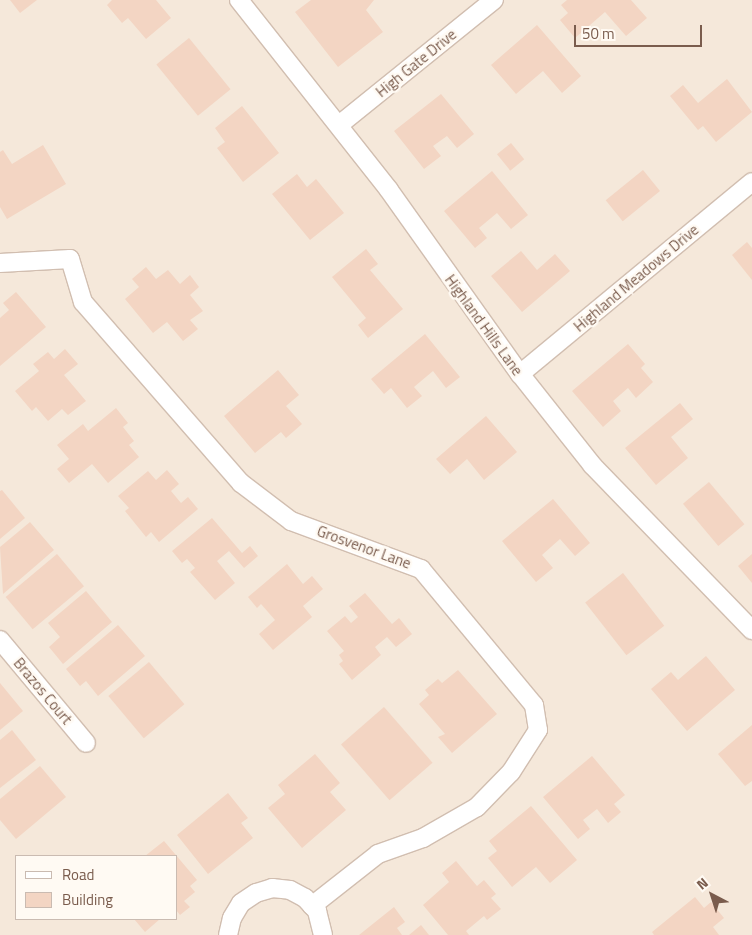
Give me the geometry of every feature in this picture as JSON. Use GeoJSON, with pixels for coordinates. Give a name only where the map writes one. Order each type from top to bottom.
{"type":"FeatureCollection","features":[{"type":"Feature","properties":{"kind":"street","name":"Highland Hills Lane"},"geometry":{"type":"LineString","coordinates":[[240,0],[339,125],[520,374],[592,465],[752,630]]}},
{"type":"Feature","properties":{"kind":"street","name":"High Gate Drive"},"geometry":{"type":"LineString","coordinates":[[339,125],[494,0]]}},
{"type":"Feature","properties":{"kind":"street","name":"Highland Meadows Drive"},"geometry":{"type":"LineString","coordinates":[[520,374],[752,182]]}},
{"type":"Feature","properties":{"kind":"street","name":"Grosvenor Lane"},"geometry":{"type":"LineString","coordinates":[[0,263],[70,259],[83,302],[241,483],[291,520],[421,569],[534,705],[538,730],[511,772],[477,807],[423,838],[378,854],[312,906]]}},
{"type":"Feature","properties":{"kind":"street","name":"Brazos Court"},"geometry":{"type":"LineString","coordinates":[[0,640],[86,743]]}},
{"type":"Feature","properties":{"kind":"street"},"geometry":{"type":"LineString","coordinates":[[228,935],[232,918],[242,903],[256,893],[272,888],[290,890],[312,906],[323,935]]}},
{"type":"Feature","properties":{"kind":"shaded area"},"geometry":{"type":"Polygon","coordinates":[[[0,0],[752,0],[752,935],[0,935],[0,0]]]}},
{"type":"Feature","properties":{"kind":"building"},"geometry":{"type":"Polygon","coordinates":[[[10,0],[37,0],[20,13],[10,0]]]}},
{"type":"Feature","properties":{"kind":"building"},"geometry":{"type":"Polygon","coordinates":[[[112,0],[156,0],[171,18],[146,39],[128,18],[122,23],[107,5],[112,0]]]}},
{"type":"Feature","properties":{"kind":"building"},"geometry":{"type":"Polygon","coordinates":[[[311,0],[374,0],[366,10],[383,32],[338,67],[295,12],[311,0]]]}},
{"type":"Feature","properties":{"kind":"building"},"geometry":{"type":"Polygon","coordinates":[[[567,0],[631,0],[647,18],[626,36],[605,12],[575,38],[560,20],[568,13],[561,5],[567,0]]]}},
{"type":"Feature","properties":{"kind":"building"},"geometry":{"type":"Polygon","coordinates":[[[537,25],[581,76],[562,93],[543,71],[516,94],[491,65],[537,25]]]}},
{"type":"Feature","properties":{"kind":"building"},"geometry":{"type":"Polygon","coordinates":[[[189,38],[231,89],[198,116],[156,64],[189,38]]]}},
{"type":"Feature","properties":{"kind":"building"},"geometry":{"type":"Polygon","coordinates":[[[727,79],[752,112],[716,142],[703,126],[698,130],[670,96],[683,85],[698,103],[727,79]]]}},
{"type":"Feature","properties":{"kind":"building"},"geometry":{"type":"Polygon","coordinates":[[[441,94],[474,134],[457,148],[447,136],[433,146],[441,156],[424,169],[394,131],[441,94]]]}},
{"type":"Feature","properties":{"kind":"building"},"geometry":{"type":"Polygon","coordinates":[[[242,106],[279,153],[243,182],[217,148],[225,142],[215,128],[242,106]]]}},
{"type":"Feature","properties":{"kind":"building"},"geometry":{"type":"Polygon","coordinates":[[[511,143],[524,159],[510,171],[497,154],[511,143]]]}},
{"type":"Feature","properties":{"kind":"building"},"geometry":{"type":"Polygon","coordinates":[[[43,145],[66,184],[7,219],[0,207],[0,152],[3,150],[12,164],[43,145]]]}},
{"type":"Feature","properties":{"kind":"building"},"geometry":{"type":"Polygon","coordinates":[[[643,170],[660,191],[623,221],[606,200],[643,170]]]}},
{"type":"Feature","properties":{"kind":"building"},"geometry":{"type":"Polygon","coordinates":[[[492,171],[528,215],[511,229],[497,213],[479,228],[487,238],[475,248],[444,211],[492,171]]]}},
{"type":"Feature","properties":{"kind":"building"},"geometry":{"type":"Polygon","coordinates":[[[297,174],[307,187],[316,179],[344,213],[310,240],[272,194],[297,174]]]}},
{"type":"Feature","properties":{"kind":"building"},"geometry":{"type":"Polygon","coordinates":[[[747,242],[752,248],[752,280],[732,255],[747,242]]]}},
{"type":"Feature","properties":{"kind":"building"},"geometry":{"type":"Polygon","coordinates":[[[366,249],[378,264],[370,270],[403,309],[368,338],[358,325],[366,318],[332,277],[366,249]]]}},
{"type":"Feature","properties":{"kind":"building"},"geometry":{"type":"Polygon","coordinates":[[[521,251],[537,270],[555,254],[570,271],[522,312],[491,276],[521,251]]]}},
{"type":"Feature","properties":{"kind":"building"},"geometry":{"type":"Polygon","coordinates":[[[146,267],[156,279],[168,270],[180,284],[190,275],[199,287],[190,295],[203,311],[190,320],[198,329],[183,341],[167,322],[153,333],[125,299],[139,287],[132,279],[146,267]]]}},
{"type":"Feature","properties":{"kind":"building"},"geometry":{"type":"Polygon","coordinates":[[[16,292],[46,327],[0,366],[0,318],[9,310],[3,303],[16,292]]]}},
{"type":"Feature","properties":{"kind":"building"},"geometry":{"type":"Polygon","coordinates":[[[425,334],[460,377],[446,388],[433,371],[414,387],[422,396],[407,408],[391,388],[384,394],[371,379],[425,334]]]}},
{"type":"Feature","properties":{"kind":"building"},"geometry":{"type":"Polygon","coordinates":[[[628,344],[645,364],[641,368],[653,382],[636,398],[628,388],[613,401],[621,411],[603,427],[572,391],[628,344]]]}},
{"type":"Feature","properties":{"kind":"building"},"geometry":{"type":"Polygon","coordinates":[[[65,349],[78,364],[64,375],[86,401],[68,415],[62,409],[48,421],[36,407],[32,411],[15,391],[39,371],[33,364],[48,352],[54,359],[65,349]]]}},
{"type":"Feature","properties":{"kind":"building"},"geometry":{"type":"Polygon","coordinates":[[[278,370],[299,395],[286,406],[302,424],[286,438],[281,432],[255,453],[224,416],[278,370]]]}},
{"type":"Feature","properties":{"kind":"building"},"geometry":{"type":"Polygon","coordinates":[[[680,403],[693,419],[671,437],[688,458],[656,485],[625,448],[680,403]]]}},
{"type":"Feature","properties":{"kind":"building"},"geometry":{"type":"Polygon","coordinates":[[[116,408],[128,423],[123,427],[134,441],[129,445],[139,457],[108,483],[92,464],[69,483],[57,469],[69,459],[57,445],[83,424],[88,431],[116,408]]]}},
{"type":"Feature","properties":{"kind":"building"},"geometry":{"type":"Polygon","coordinates":[[[486,416],[517,452],[484,480],[467,459],[450,474],[436,459],[486,416]]]}},
{"type":"Feature","properties":{"kind":"building"},"geometry":{"type":"Polygon","coordinates":[[[167,470],[179,484],[171,491],[181,503],[188,497],[198,509],[159,542],[151,532],[146,537],[125,511],[129,508],[118,496],[148,471],[156,480],[167,470]]]}},
{"type":"Feature","properties":{"kind":"building"},"geometry":{"type":"Polygon","coordinates":[[[709,482],[744,524],[718,546],[683,504],[709,482]]]}},
{"type":"Feature","properties":{"kind":"building"},"geometry":{"type":"Polygon","coordinates":[[[2,490],[25,518],[0,539],[0,491],[2,490]]]}},
{"type":"Feature","properties":{"kind":"building"},"geometry":{"type":"Polygon","coordinates":[[[553,499],[590,543],[575,556],[560,539],[542,555],[553,568],[536,582],[502,541],[553,499]]]}},
{"type":"Feature","properties":{"kind":"building"},"geometry":{"type":"Polygon","coordinates":[[[212,518],[242,553],[250,546],[258,556],[244,568],[229,551],[217,561],[235,583],[215,600],[190,572],[195,568],[187,559],[182,563],[172,551],[212,518]]]}},
{"type":"Feature","properties":{"kind":"building"},"geometry":{"type":"Polygon","coordinates":[[[30,522],[54,550],[3,594],[0,547],[30,522]]]}},
{"type":"Feature","properties":{"kind":"building"},"geometry":{"type":"Polygon","coordinates":[[[57,554],[84,586],[33,629],[6,597],[57,554]]]}},
{"type":"Feature","properties":{"kind":"building"},"geometry":{"type":"Polygon","coordinates":[[[752,554],[752,583],[738,566],[752,554]]]}},
{"type":"Feature","properties":{"kind":"building"},"geometry":{"type":"Polygon","coordinates":[[[287,564],[303,584],[312,576],[323,589],[303,606],[312,617],[273,650],[259,634],[275,620],[261,604],[257,608],[248,597],[287,564]]]}},
{"type":"Feature","properties":{"kind":"building"},"geometry":{"type":"Polygon","coordinates":[[[623,573],[664,626],[626,655],[585,603],[623,573]]]}},
{"type":"Feature","properties":{"kind":"building"},"geometry":{"type":"Polygon","coordinates":[[[86,591],[112,622],[63,664],[49,647],[60,637],[48,623],[86,591]]]}},
{"type":"Feature","properties":{"kind":"building"},"geometry":{"type":"Polygon","coordinates":[[[365,593],[392,624],[399,618],[412,634],[396,647],[387,637],[375,647],[381,655],[352,680],[339,664],[343,661],[339,655],[344,651],[327,631],[345,616],[351,623],[358,617],[349,606],[365,593]]]}},
{"type":"Feature","properties":{"kind":"building"},"geometry":{"type":"Polygon","coordinates":[[[118,625],[145,656],[98,696],[86,681],[80,686],[66,669],[118,625]]]}},
{"type":"Feature","properties":{"kind":"building"},"geometry":{"type":"Polygon","coordinates":[[[706,656],[735,690],[687,731],[651,689],[671,672],[678,680],[706,656]]]}},
{"type":"Feature","properties":{"kind":"building"},"geometry":{"type":"Polygon","coordinates":[[[149,662],[184,704],[144,738],[108,696],[149,662]]]}},
{"type":"Feature","properties":{"kind":"building"},"geometry":{"type":"Polygon","coordinates":[[[458,670],[497,714],[452,753],[438,737],[445,734],[419,704],[429,695],[425,690],[438,679],[442,683],[458,670]]]}},
{"type":"Feature","properties":{"kind":"building"},"geometry":{"type":"Polygon","coordinates":[[[0,683],[23,711],[0,730],[0,683]]]}},
{"type":"Feature","properties":{"kind":"building"},"geometry":{"type":"Polygon","coordinates":[[[384,707],[433,763],[390,800],[341,744],[384,707]]]}},
{"type":"Feature","properties":{"kind":"building"},"geometry":{"type":"Polygon","coordinates":[[[752,725],[752,781],[745,786],[718,754],[752,725]]]}},
{"type":"Feature","properties":{"kind":"building"},"geometry":{"type":"Polygon","coordinates":[[[12,730],[36,760],[0,788],[0,740],[12,730]]]}},
{"type":"Feature","properties":{"kind":"building"},"geometry":{"type":"Polygon","coordinates":[[[315,754],[340,783],[330,792],[346,810],[302,848],[268,808],[285,794],[278,785],[315,754]]]}},
{"type":"Feature","properties":{"kind":"building"},"geometry":{"type":"Polygon","coordinates":[[[592,756],[625,795],[614,804],[621,812],[608,823],[597,809],[583,820],[590,829],[578,839],[543,797],[592,756]]]}},
{"type":"Feature","properties":{"kind":"building"},"geometry":{"type":"Polygon","coordinates":[[[40,766],[66,797],[16,839],[0,820],[0,799],[40,766]]]}},
{"type":"Feature","properties":{"kind":"building"},"geometry":{"type":"Polygon","coordinates":[[[228,793],[248,818],[241,823],[253,838],[208,874],[177,835],[228,793]]]}},
{"type":"Feature","properties":{"kind":"building"},"geometry":{"type":"Polygon","coordinates":[[[531,806],[577,860],[550,883],[536,867],[512,887],[488,858],[497,851],[489,841],[531,806]]]}},
{"type":"Feature","properties":{"kind":"building"},"geometry":{"type":"Polygon","coordinates":[[[164,841],[176,855],[146,855],[164,841]]]}},
{"type":"Feature","properties":{"kind":"building"},"geometry":{"type":"Polygon","coordinates":[[[178,858],[197,880],[190,886],[195,892],[184,901],[190,907],[180,915],[178,912],[178,858]]]}},
{"type":"Feature","properties":{"kind":"building"},"geometry":{"type":"Polygon","coordinates":[[[456,861],[477,886],[484,880],[496,894],[491,898],[501,909],[487,920],[484,916],[466,931],[469,935],[448,935],[423,905],[449,882],[442,873],[456,861]]]}},
{"type":"Feature","properties":{"kind":"building"},"geometry":{"type":"Polygon","coordinates":[[[695,897],[704,908],[711,902],[724,918],[713,927],[719,935],[654,935],[652,932],[695,897]]]}},
{"type":"Feature","properties":{"kind":"building"},"geometry":{"type":"Polygon","coordinates":[[[394,907],[405,922],[397,928],[402,935],[359,935],[394,907]]]}},
{"type":"Feature","properties":{"kind":"building"},"geometry":{"type":"Polygon","coordinates":[[[135,920],[159,920],[145,932],[135,920]]]}},
{"type":"Feature","properties":{"kind":"building"},"geometry":{"type":"Polygon","coordinates":[[[421,925],[429,935],[409,935],[421,925]]]}}]}
